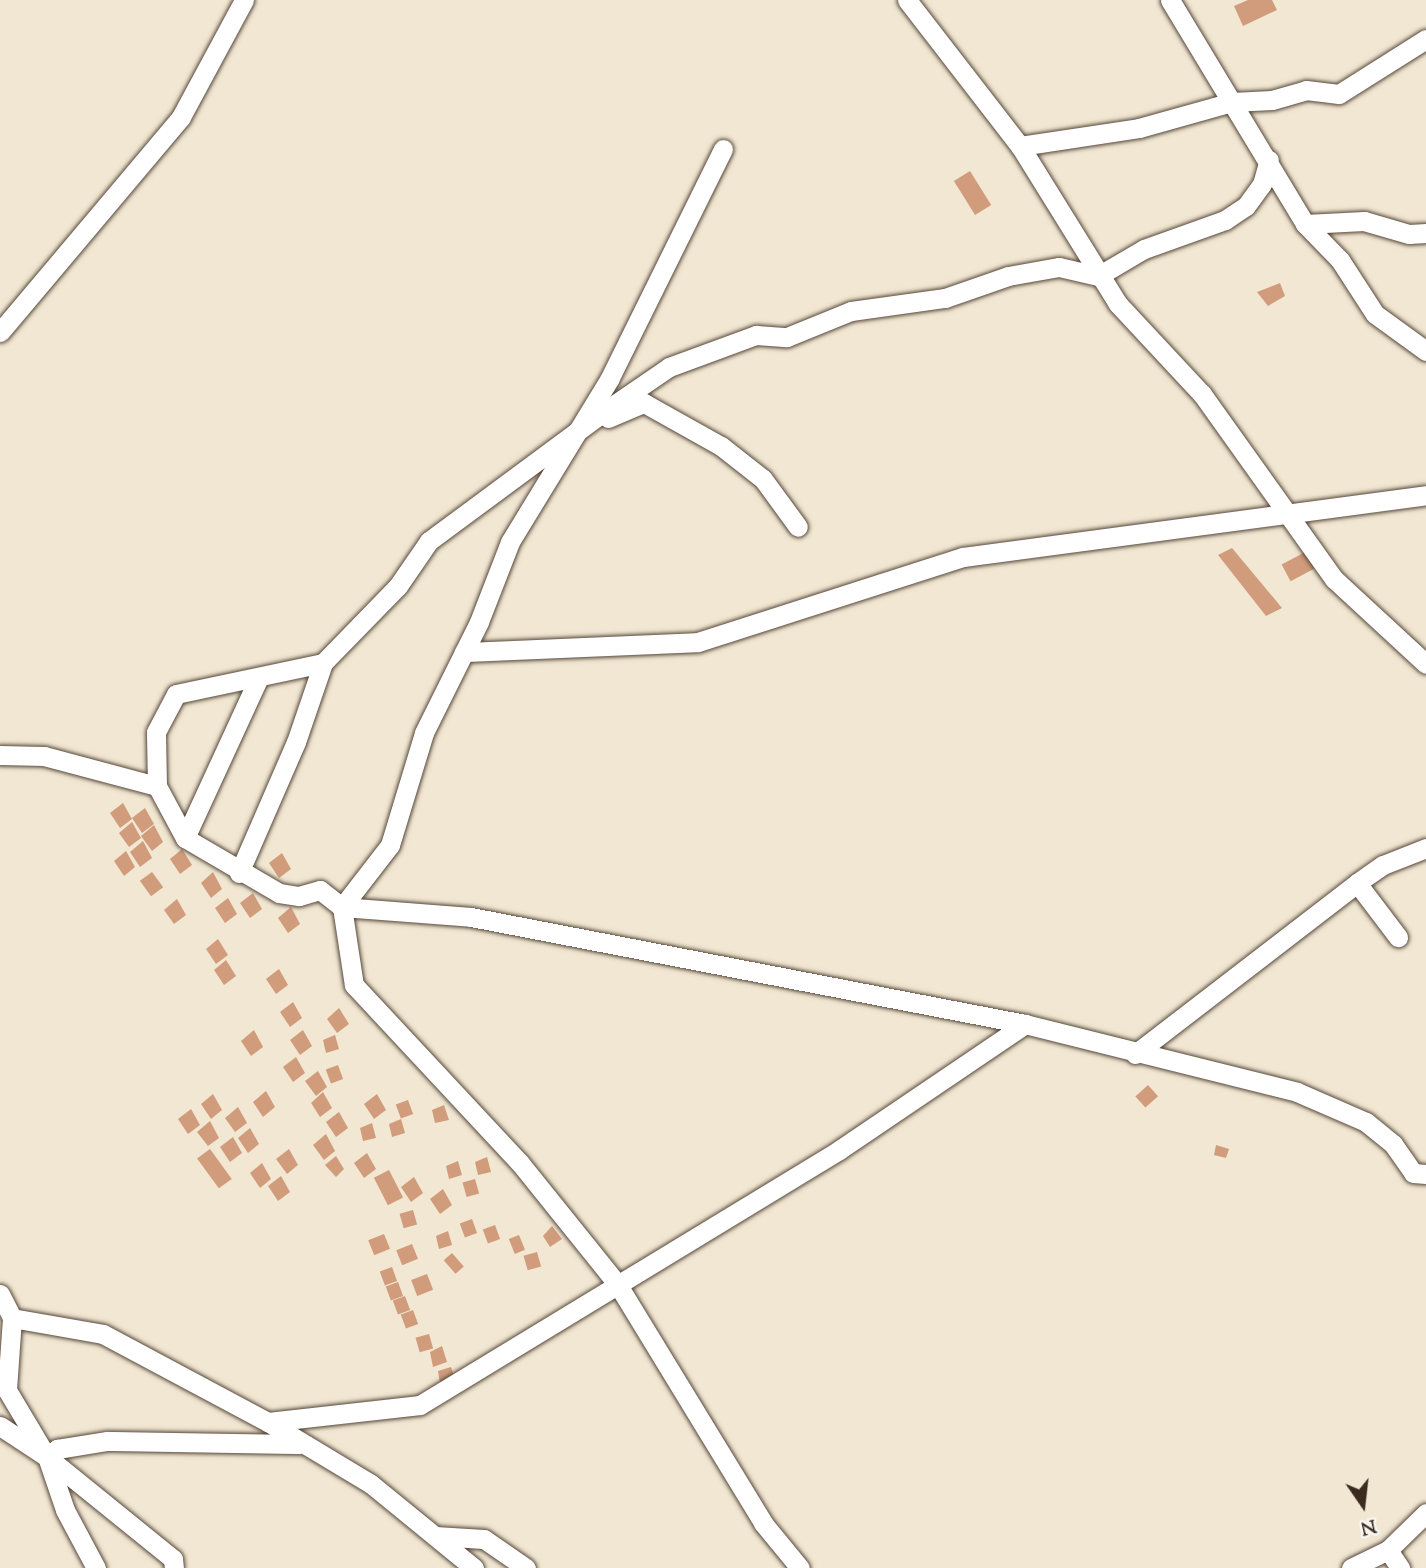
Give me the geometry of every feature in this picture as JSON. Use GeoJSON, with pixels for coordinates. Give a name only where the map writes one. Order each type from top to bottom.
{"type":"FeatureCollection","features":[{"type":"Feature","properties":{"kind":"street"},"geometry":{"type":"LineString","coordinates":[[0,332],[181,117],[244,0]]}},
{"type":"Feature","properties":{"kind":"street"},"geometry":{"type":"LineString","coordinates":[[907,0],[1020,146],[1097,276],[1202,394],[1247,462],[1292,514],[1334,579],[1426,664]]}},
{"type":"Feature","properties":{"kind":"street"},"geometry":{"type":"LineString","coordinates":[[1170,0],[1269,159],[1305,224],[1340,260],[1375,314],[1426,351]]}},
{"type":"Feature","properties":{"kind":"street"},"geometry":{"type":"LineString","coordinates":[[1020,146],[1139,128],[1232,102],[1272,100],[1306,90],[1339,94],[1426,39]]}},
{"type":"Feature","properties":{"kind":"street"},"geometry":{"type":"LineString","coordinates":[[723,149],[610,378],[510,542],[464,652],[424,733],[390,845],[342,907],[354,985],[520,1163],[618,1285],[763,1523],[800,1568]]}},
{"type":"Feature","properties":{"kind":"street"},"geometry":{"type":"LineString","coordinates":[[239,873],[296,741],[323,663],[398,586],[429,541],[669,367],[756,335],[787,337],[851,311],[945,298],[1008,276],[1059,267],[1097,276],[1144,249],[1225,220],[1254,195],[1269,159]]}},
{"type":"Feature","properties":{"kind":"street"},"geometry":{"type":"LineString","coordinates":[[1305,224],[1364,221],[1409,234],[1426,233]]}},
{"type":"Feature","properties":{"kind":"street"},"geometry":{"type":"LineString","coordinates":[[578,431],[644,403],[721,446],[763,479],[798,527]]}},
{"type":"Feature","properties":{"kind":"street"},"geometry":{"type":"LineString","coordinates":[[464,652],[698,642],[963,557],[1426,495]]}},
{"type":"Feature","properties":{"kind":"street"},"geometry":{"type":"LineString","coordinates":[[323,663],[176,694],[156,732],[157,786],[185,838],[239,873],[279,893],[299,896],[320,890],[342,907],[471,917],[1025,1024],[1135,1054],[1297,1092],[1366,1122],[1393,1144],[1413,1173],[1426,1174]]}},
{"type":"Feature","properties":{"kind":"street"},"geometry":{"type":"LineString","coordinates":[[185,838],[259,677]]}},
{"type":"Feature","properties":{"kind":"street"},"geometry":{"type":"LineString","coordinates":[[0,755],[44,756],[157,786]]}},
{"type":"Feature","properties":{"kind":"street"},"geometry":{"type":"LineString","coordinates":[[1135,1054],[1382,865],[1423,856]]}},
{"type":"Feature","properties":{"kind":"street"},"geometry":{"type":"LineString","coordinates":[[1357,883],[1398,937]]}},
{"type":"Feature","properties":{"kind":"street"},"geometry":{"type":"LineString","coordinates":[[268,1422],[420,1405],[839,1150],[1025,1024]]}},
{"type":"Feature","properties":{"kind":"street"},"geometry":{"type":"LineString","coordinates":[[0,1294],[12,1318],[2,1390],[47,1457],[65,1510],[96,1568]]}},
{"type":"Feature","properties":{"kind":"street"},"geometry":{"type":"LineString","coordinates":[[12,1318],[103,1334],[268,1422],[370,1484],[474,1568]]}},
{"type":"Feature","properties":{"kind":"street"},"geometry":{"type":"LineString","coordinates":[[0,1426],[47,1457],[173,1559],[174,1568]]}},
{"type":"Feature","properties":{"kind":"street"},"geometry":{"type":"LineString","coordinates":[[47,1457],[57,1449],[107,1441],[195,1446],[296,1443],[314,1451]]}},
{"type":"Feature","properties":{"kind":"street"},"geometry":{"type":"LineString","coordinates":[[1352,1568],[1388,1550],[1426,1513]]}},
{"type":"Feature","properties":{"kind":"street"},"geometry":{"type":"LineString","coordinates":[[435,1536],[484,1538],[526,1568]]}},
{"type":"Feature","properties":{"kind":"street"},"geometry":{"type":"LineString","coordinates":[[1388,1550],[1400,1568]]}},
{"type":"Feature","properties":{"kind":"building"},"geometry":{"type":"Polygon","coordinates":[[[1248,0],[1272,0],[1277,10],[1243,26],[1234,6],[1248,0]]]}},
{"type":"Feature","properties":{"kind":"building"},"geometry":{"type":"Polygon","coordinates":[[[970,171],[991,205],[975,215],[954,181],[970,171]]]}},
{"type":"Feature","properties":{"kind":"building"},"geometry":{"type":"Polygon","coordinates":[[[1280,283],[1285,296],[1268,306],[1257,292],[1280,283]]]}},
{"type":"Feature","properties":{"kind":"building"},"geometry":{"type":"Polygon","coordinates":[[[1232,548],[1282,608],[1266,616],[1218,555],[1232,548]]]}},
{"type":"Feature","properties":{"kind":"building"},"geometry":{"type":"Polygon","coordinates":[[[1309,550],[1318,567],[1291,581],[1282,565],[1309,550]]]}},
{"type":"Feature","properties":{"kind":"building"},"geometry":{"type":"Polygon","coordinates":[[[123,803],[132,819],[120,828],[110,813],[123,803]]]}},
{"type":"Feature","properties":{"kind":"building"},"geometry":{"type":"Polygon","coordinates":[[[145,808],[154,824],[142,833],[132,818],[145,808]]]}},
{"type":"Feature","properties":{"kind":"building"},"geometry":{"type":"Polygon","coordinates":[[[132,822],[141,838],[129,847],[119,833],[132,822]]]}},
{"type":"Feature","properties":{"kind":"building"},"geometry":{"type":"Polygon","coordinates":[[[154,825],[163,842],[152,851],[141,836],[154,825]]]}},
{"type":"Feature","properties":{"kind":"building"},"geometry":{"type":"Polygon","coordinates":[[[143,841],[152,858],[140,867],[130,852],[143,841]]]}},
{"type":"Feature","properties":{"kind":"building"},"geometry":{"type":"Polygon","coordinates":[[[182,849],[192,865],[180,874],[170,859],[182,849]]]}},
{"type":"Feature","properties":{"kind":"building"},"geometry":{"type":"Polygon","coordinates":[[[126,851],[135,867],[124,876],[114,861],[126,851]]]}},
{"type":"Feature","properties":{"kind":"building"},"geometry":{"type":"Polygon","coordinates":[[[282,853],[291,869],[279,878],[269,863],[282,853]]]}},
{"type":"Feature","properties":{"kind":"building"},"geometry":{"type":"Polygon","coordinates":[[[152,872],[163,887],[151,896],[140,881],[152,872]]]}},
{"type":"Feature","properties":{"kind":"building"},"geometry":{"type":"Polygon","coordinates":[[[213,872],[222,889],[211,898],[201,883],[213,872]]]}},
{"type":"Feature","properties":{"kind":"building"},"geometry":{"type":"Polygon","coordinates":[[[253,893],[262,909],[250,918],[240,903],[253,893]]]}},
{"type":"Feature","properties":{"kind":"building"},"geometry":{"type":"Polygon","coordinates":[[[228,898],[237,914],[225,923],[215,908],[228,898]]]}},
{"type":"Feature","properties":{"kind":"building"},"geometry":{"type":"Polygon","coordinates":[[[177,899],[186,915],[174,924],[164,910],[177,899]]]}},
{"type":"Feature","properties":{"kind":"building"},"geometry":{"type":"Polygon","coordinates":[[[291,907],[300,924],[288,933],[278,918],[291,907]]]}},
{"type":"Feature","properties":{"kind":"building"},"geometry":{"type":"Polygon","coordinates":[[[218,939],[228,955],[216,964],[206,949],[218,939]]]}},
{"type":"Feature","properties":{"kind":"building"},"geometry":{"type":"Polygon","coordinates":[[[226,960],[236,976],[224,985],[214,970],[226,960]]]}},
{"type":"Feature","properties":{"kind":"building"},"geometry":{"type":"Polygon","coordinates":[[[279,969],[288,985],[276,994],[266,979],[279,969]]]}},
{"type":"Feature","properties":{"kind":"building"},"geometry":{"type":"Polygon","coordinates":[[[293,1002],[302,1018],[290,1027],[280,1012],[293,1002]]]}},
{"type":"Feature","properties":{"kind":"building"},"geometry":{"type":"Polygon","coordinates":[[[339,1008],[349,1024],[337,1033],[327,1019],[339,1008]]]}},
{"type":"Feature","properties":{"kind":"building"},"geometry":{"type":"Polygon","coordinates":[[[254,1030],[263,1047],[251,1056],[241,1041],[254,1030]]]}},
{"type":"Feature","properties":{"kind":"building"},"geometry":{"type":"Polygon","coordinates":[[[303,1030],[312,1046],[300,1055],[290,1040],[303,1030]]]}},
{"type":"Feature","properties":{"kind":"building"},"geometry":{"type":"Polygon","coordinates":[[[335,1035],[339,1049],[326,1053],[323,1040],[335,1035]]]}},
{"type":"Feature","properties":{"kind":"building"},"geometry":{"type":"Polygon","coordinates":[[[296,1057],[305,1073],[293,1082],[283,1067],[296,1057]]]}},
{"type":"Feature","properties":{"kind":"building"},"geometry":{"type":"Polygon","coordinates":[[[338,1065],[343,1079],[331,1084],[326,1069],[338,1065]]]}},
{"type":"Feature","properties":{"kind":"building"},"geometry":{"type":"Polygon","coordinates":[[[318,1071],[327,1087],[316,1096],[305,1081],[318,1071]]]}},
{"type":"Feature","properties":{"kind":"building"},"geometry":{"type":"Polygon","coordinates":[[[1148,1085],[1158,1096],[1145,1108],[1135,1096],[1148,1085]]]}},
{"type":"Feature","properties":{"kind":"building"},"geometry":{"type":"Polygon","coordinates":[[[266,1091],[275,1107],[263,1117],[253,1102],[266,1091]]]}},
{"type":"Feature","properties":{"kind":"building"},"geometry":{"type":"Polygon","coordinates":[[[323,1092],[332,1108],[320,1117],[311,1103],[323,1092]]]}},
{"type":"Feature","properties":{"kind":"building"},"geometry":{"type":"Polygon","coordinates":[[[213,1094],[222,1110],[211,1119],[201,1104],[213,1094]]]}},
{"type":"Feature","properties":{"kind":"building"},"geometry":{"type":"Polygon","coordinates":[[[377,1094],[386,1110],[374,1119],[364,1104],[377,1094]]]}},
{"type":"Feature","properties":{"kind":"building"},"geometry":{"type":"Polygon","coordinates":[[[408,1100],[413,1114],[401,1119],[396,1104],[408,1100]]]}},
{"type":"Feature","properties":{"kind":"building"},"geometry":{"type":"Polygon","coordinates":[[[444,1105],[449,1120],[435,1123],[432,1110],[444,1105]]]}},
{"type":"Feature","properties":{"kind":"building"},"geometry":{"type":"Polygon","coordinates":[[[238,1107],[247,1123],[235,1132],[225,1118],[238,1107]]]}},
{"type":"Feature","properties":{"kind":"building"},"geometry":{"type":"Polygon","coordinates":[[[191,1109],[200,1125],[188,1134],[178,1119],[191,1109]]]}},
{"type":"Feature","properties":{"kind":"building"},"geometry":{"type":"Polygon","coordinates":[[[339,1112],[348,1128],[336,1137],[326,1122],[339,1112]]]}},
{"type":"Feature","properties":{"kind":"building"},"geometry":{"type":"Polygon","coordinates":[[[401,1119],[405,1133],[392,1137],[389,1124],[401,1119]]]}},
{"type":"Feature","properties":{"kind":"building"},"geometry":{"type":"Polygon","coordinates":[[[210,1121],[219,1138],[208,1146],[197,1132],[210,1121]]]}},
{"type":"Feature","properties":{"kind":"building"},"geometry":{"type":"Polygon","coordinates":[[[372,1123],[376,1138],[363,1141],[360,1128],[372,1123]]]}},
{"type":"Feature","properties":{"kind":"building"},"geometry":{"type":"Polygon","coordinates":[[[250,1128],[259,1144],[248,1153],[238,1138],[250,1128]]]}},
{"type":"Feature","properties":{"kind":"building"},"geometry":{"type":"Polygon","coordinates":[[[326,1134],[335,1151],[324,1160],[313,1145],[326,1134]]]}},
{"type":"Feature","properties":{"kind":"building"},"geometry":{"type":"Polygon","coordinates":[[[233,1137],[242,1153],[230,1162],[220,1147],[233,1137]]]}},
{"type":"Feature","properties":{"kind":"building"},"geometry":{"type":"Polygon","coordinates":[[[1216,1145],[1229,1149],[1226,1158],[1214,1155],[1216,1145]]]}},
{"type":"Feature","properties":{"kind":"building"},"geometry":{"type":"Polygon","coordinates":[[[210,1149],[232,1179],[219,1188],[197,1158],[210,1149]]]}},
{"type":"Feature","properties":{"kind":"building"},"geometry":{"type":"Polygon","coordinates":[[[289,1149],[298,1165],[287,1174],[276,1159],[289,1149]]]}},
{"type":"Feature","properties":{"kind":"building"},"geometry":{"type":"Polygon","coordinates":[[[367,1153],[376,1169],[364,1178],[354,1163],[367,1153]]]}},
{"type":"Feature","properties":{"kind":"building"},"geometry":{"type":"Polygon","coordinates":[[[336,1156],[344,1169],[336,1177],[325,1165],[336,1156]]]}},
{"type":"Feature","properties":{"kind":"building"},"geometry":{"type":"Polygon","coordinates":[[[487,1157],[491,1172],[478,1175],[475,1162],[487,1157]]]}},
{"type":"Feature","properties":{"kind":"building"},"geometry":{"type":"Polygon","coordinates":[[[458,1161],[462,1175],[449,1179],[446,1166],[458,1161]]]}},
{"type":"Feature","properties":{"kind":"building"},"geometry":{"type":"Polygon","coordinates":[[[262,1163],[271,1179],[260,1188],[250,1173],[262,1163]]]}},
{"type":"Feature","properties":{"kind":"building"},"geometry":{"type":"Polygon","coordinates":[[[389,1170],[403,1198],[388,1205],[374,1178],[389,1170]]]}},
{"type":"Feature","properties":{"kind":"building"},"geometry":{"type":"Polygon","coordinates":[[[281,1176],[290,1192],[278,1201],[268,1186],[281,1176]]]}},
{"type":"Feature","properties":{"kind":"building"},"geometry":{"type":"Polygon","coordinates":[[[414,1177],[423,1193],[411,1202],[401,1187],[414,1177]]]}},
{"type":"Feature","properties":{"kind":"building"},"geometry":{"type":"Polygon","coordinates":[[[475,1179],[479,1193],[467,1197],[463,1183],[475,1179]]]}},
{"type":"Feature","properties":{"kind":"building"},"geometry":{"type":"Polygon","coordinates":[[[443,1189],[452,1205],[440,1214],[430,1199],[443,1189]]]}},
{"type":"Feature","properties":{"kind":"building"},"geometry":{"type":"Polygon","coordinates":[[[413,1210],[417,1224],[404,1228],[400,1214],[413,1210]]]}},
{"type":"Feature","properties":{"kind":"building"},"geometry":{"type":"Polygon","coordinates":[[[472,1219],[477,1233],[465,1238],[460,1223],[472,1219]]]}},
{"type":"Feature","properties":{"kind":"building"},"geometry":{"type":"Polygon","coordinates":[[[495,1225],[500,1239],[488,1244],[483,1229],[495,1225]]]}},
{"type":"Feature","properties":{"kind":"building"},"geometry":{"type":"Polygon","coordinates":[[[552,1226],[562,1239],[550,1247],[543,1236],[552,1226]]]}},
{"type":"Feature","properties":{"kind":"building"},"geometry":{"type":"Polygon","coordinates":[[[448,1231],[452,1245],[439,1249],[436,1236],[448,1231]]]}},
{"type":"Feature","properties":{"kind":"building"},"geometry":{"type":"Polygon","coordinates":[[[384,1234],[390,1249],[374,1255],[368,1240],[384,1234]]]}},
{"type":"Feature","properties":{"kind":"building"},"geometry":{"type":"Polygon","coordinates":[[[519,1235],[525,1250],[515,1254],[509,1239],[519,1235]]]}},
{"type":"Feature","properties":{"kind":"building"},"geometry":{"type":"Polygon","coordinates":[[[412,1244],[418,1259],[402,1265],[396,1250],[412,1244]]]}},
{"type":"Feature","properties":{"kind":"building"},"geometry":{"type":"Polygon","coordinates":[[[537,1252],[541,1266],[528,1270],[524,1256],[537,1252]]]}},
{"type":"Feature","properties":{"kind":"building"},"geometry":{"type":"Polygon","coordinates":[[[452,1253],[464,1267],[456,1274],[444,1260],[452,1253]]]}},
{"type":"Feature","properties":{"kind":"building"},"geometry":{"type":"Polygon","coordinates":[[[392,1267],[397,1281],[385,1286],[380,1271],[392,1267]]]}},
{"type":"Feature","properties":{"kind":"building"},"geometry":{"type":"Polygon","coordinates":[[[427,1274],[433,1290],[417,1296],[411,1280],[427,1274]]]}},
{"type":"Feature","properties":{"kind":"building"},"geometry":{"type":"Polygon","coordinates":[[[398,1282],[403,1296],[391,1301],[386,1286],[398,1282]]]}},
{"type":"Feature","properties":{"kind":"building"},"geometry":{"type":"Polygon","coordinates":[[[405,1296],[410,1310],[398,1315],[393,1300],[405,1296]]]}},
{"type":"Feature","properties":{"kind":"building"},"geometry":{"type":"Polygon","coordinates":[[[413,1310],[418,1324],[406,1329],[401,1314],[413,1310]]]}},
{"type":"Feature","properties":{"kind":"building"},"geometry":{"type":"Polygon","coordinates":[[[429,1334],[433,1348],[420,1352],[416,1338],[429,1334]]]}},
{"type":"Feature","properties":{"kind":"building"},"geometry":{"type":"Polygon","coordinates":[[[442,1346],[447,1362],[433,1367],[430,1352],[442,1346]]]}},
{"type":"Feature","properties":{"kind":"building"},"geometry":{"type":"Polygon","coordinates":[[[451,1367],[455,1379],[440,1383],[438,1371],[451,1367]]]}}]}
